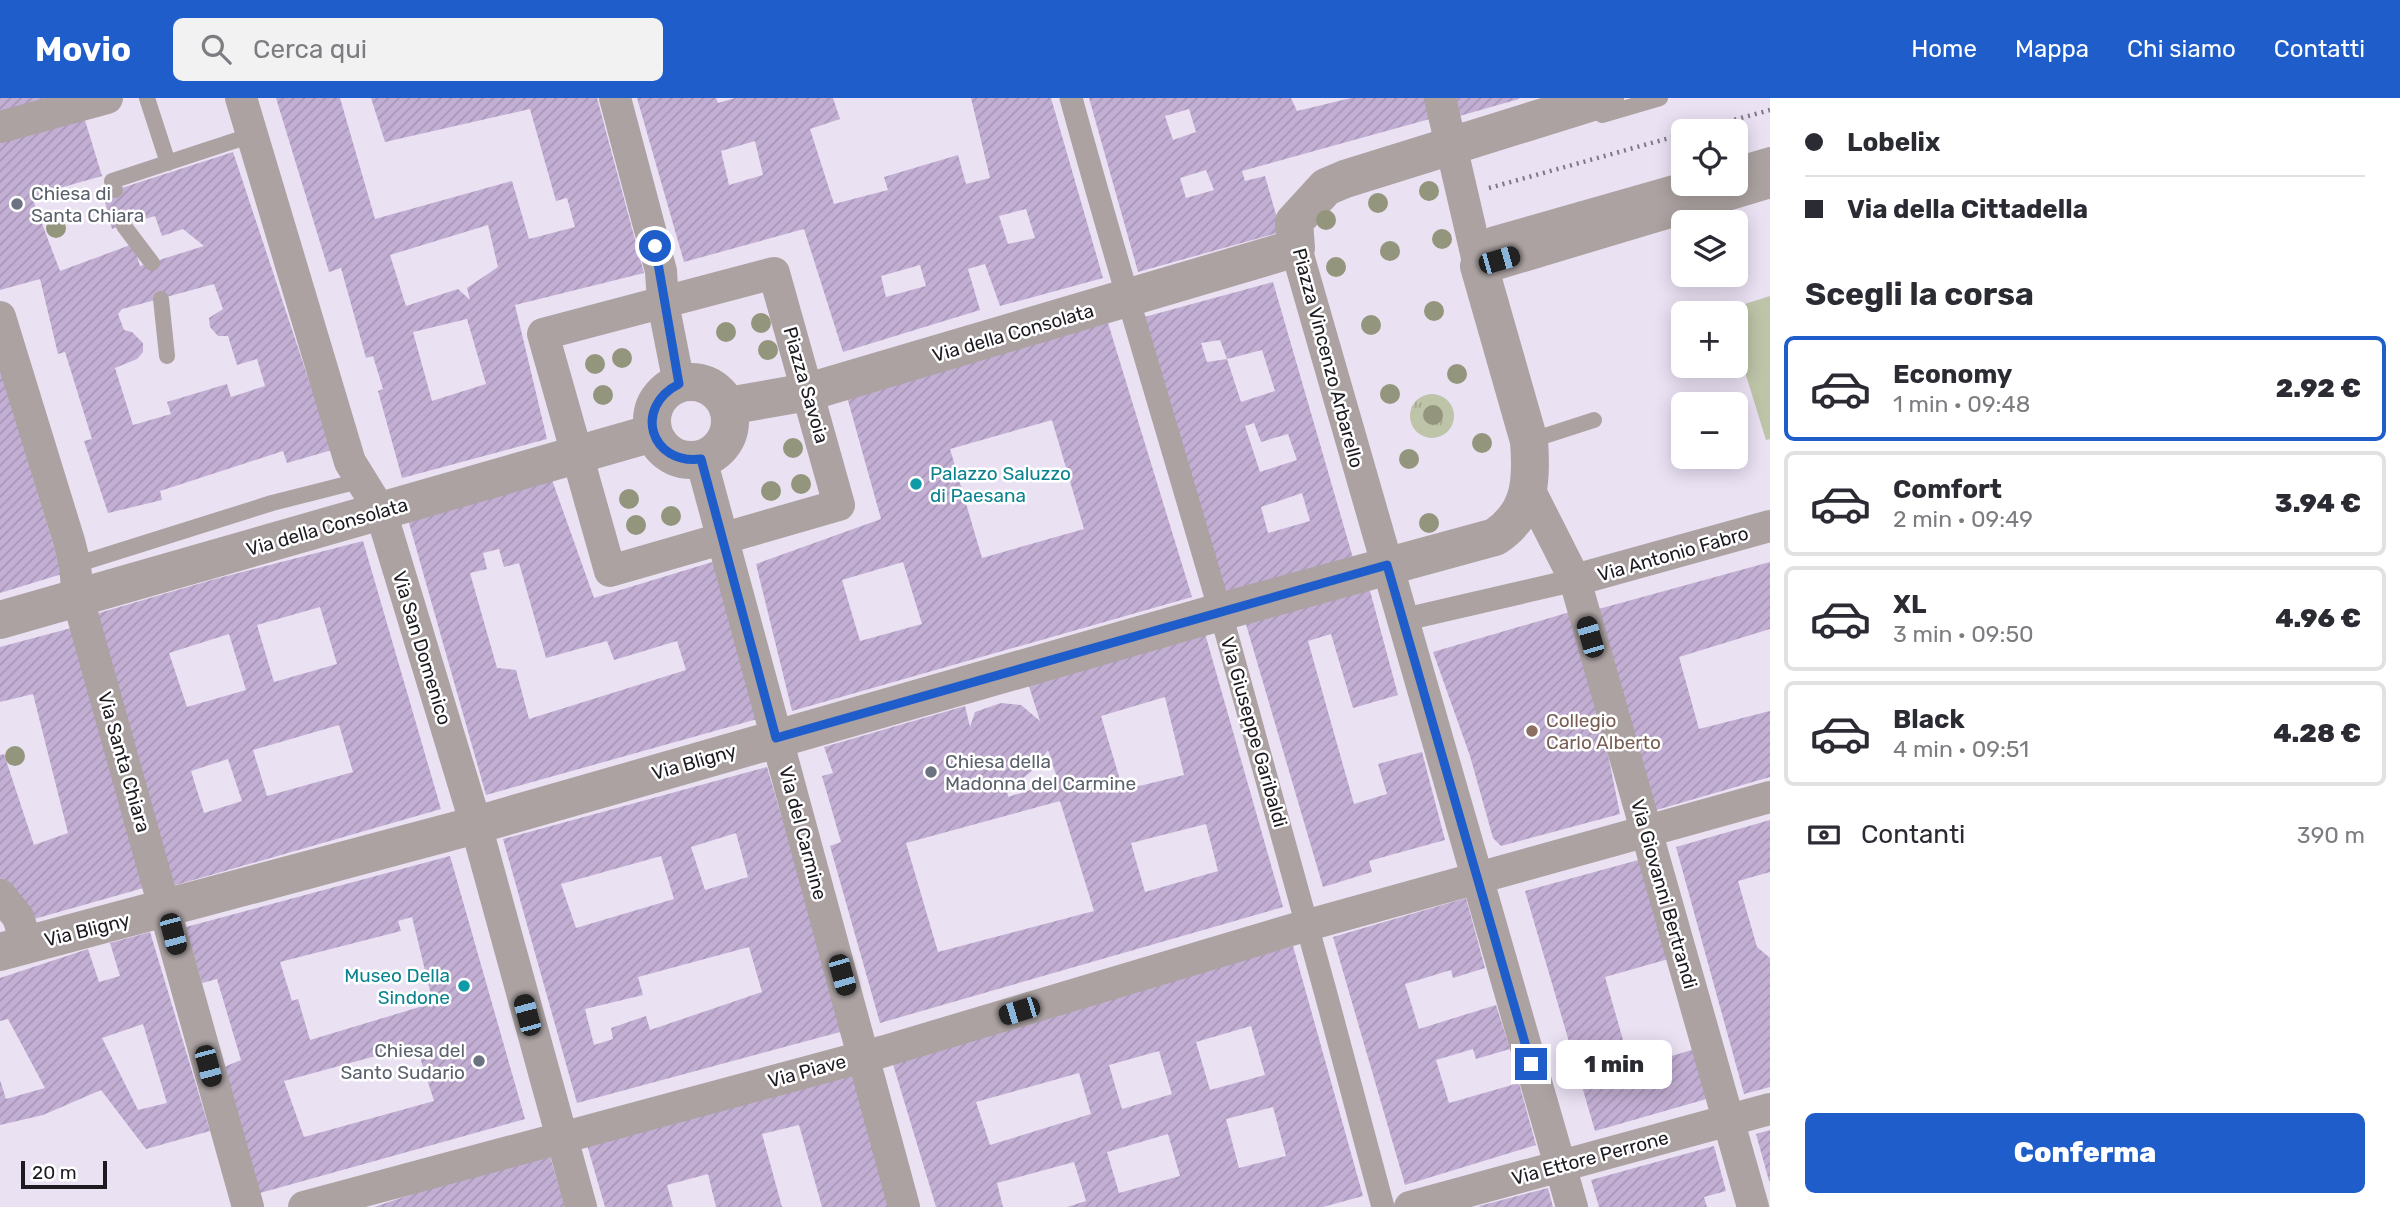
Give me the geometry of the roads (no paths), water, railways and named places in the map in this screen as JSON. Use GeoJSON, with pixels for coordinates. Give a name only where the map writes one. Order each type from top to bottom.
{"type":"FeatureCollection","features":[{"type":"Feature","properties":{"kind":"street"},"geometry":{"type":"LineString","coordinates":[[0,127],[107,98]]}},
{"type":"Feature","properties":{"kind":"street","name":"Via San Domenico"},"geometry":{"type":"LineString","coordinates":[[241,98],[351,462],[359,481],[382,512],[476,825],[581,1207]]}},
{"type":"Feature","properties":{"kind":"street"},"geometry":{"type":"LineString","coordinates":[[615,98],[661,271],[663,303],[679,384]]}},
{"type":"Feature","properties":{"kind":"street","name":"Via Giuseppe Garibaldi"},"geometry":{"type":"LineString","coordinates":[[1071,98],[1127,300],[1220,612],[1308,925],[1383,1207]]}},
{"type":"Feature","properties":{"kind":"street"},"geometry":{"type":"LineString","coordinates":[[1402,620],[1575,580],[1530,491],[1529,441],[1479,266],[1440,98]]}},
{"type":"Feature","properties":{"kind":"street","name":"Piazza Vincenzo Arbarello"},"geometry":{"type":"LineString","coordinates":[[1572,1207],[1296,248],[1294,222],[1326,187],[1451,144],[1605,98]]}},
{"type":"Feature","properties":{"kind":"street"},"geometry":{"type":"LineString","coordinates":[[1479,266],[1770,179]]}},
{"type":"Feature","properties":{"kind":"street","name":"Via della Consolata"},"geometry":{"type":"LineString","coordinates":[[727,406],[808,392],[1296,248]]}},
{"type":"Feature","properties":{"kind":"street","name":"Piazza Savoia"},"geometry":{"type":"LineString","coordinates":[[774,273],[808,392],[839,505],[723,541],[610,571],[575,457],[543,334],[774,273]]}},
{"type":"Feature","properties":{"kind":"street","name":"Via Santa Chiara"},"geometry":{"type":"LineString","coordinates":[[0,317],[77,582],[248,1207]]}},
{"type":"Feature","properties":{"kind":"street"},"geometry":{"type":"LineString","coordinates":[[690,382],[708,386],[727,406],[730,419],[723,444],[701,459],[678,458],[659,444],[653,433],[653,409],[659,398],[679,384],[690,382]]}},
{"type":"Feature","properties":{"kind":"street","name":"Via della Consolata"},"geometry":{"type":"LineString","coordinates":[[0,620],[77,582],[382,512],[653,433]]}},
{"type":"Feature","properties":{"kind":"street","name":"Via del Carmine"},"geometry":{"type":"LineString","coordinates":[[701,459],[904,1207]]}},
{"type":"Feature","properties":{"kind":"street"},"geometry":{"type":"LineString","coordinates":[[1387,565],[1457,550],[1495,537],[1515,519],[1530,491]]}},
{"type":"Feature","properties":{"kind":"street","name":"Via Antonio Fabro"},"geometry":{"type":"LineString","coordinates":[[1575,580],[1770,526]]}},
{"type":"Feature","properties":{"kind":"street","name":"Via Bligny"},"geometry":{"type":"LineString","coordinates":[[13,949],[476,825],[1387,565]]}},
{"type":"Feature","properties":{"kind":"street","name":"Via Giovanni Bertrandi"},"geometry":{"type":"LineString","coordinates":[[1575,580],[1753,1207]]}},
{"type":"Feature","properties":{"kind":"street","name":"Via Piave"},"geometry":{"type":"LineString","coordinates":[[304,1207],[864,1056],[1308,925],[1770,797]]}},
{"type":"Feature","properties":{"kind":"street"},"geometry":{"type":"LineString","coordinates":[[0,895],[18,917],[13,949]]}},
{"type":"Feature","properties":{"kind":"street","name":"Via Ettore Perrone"},"geometry":{"type":"LineString","coordinates":[[1410,1207],[1770,1109]]}},
{"type":"Feature","properties":{"kind":"lane"},"geometry":{"type":"LineString","coordinates":[[147,98],[168,163]]}},
{"type":"Feature","properties":{"kind":"lane"},"geometry":{"type":"LineString","coordinates":[[1451,144],[1466,153],[1660,98]]}},
{"type":"Feature","properties":{"kind":"lane"},"geometry":{"type":"LineString","coordinates":[[109,185],[252,135]]}},
{"type":"Feature","properties":{"kind":"lane"},"geometry":{"type":"LineString","coordinates":[[1748,161],[1770,155]]}},
{"type":"Feature","properties":{"kind":"lane"},"geometry":{"type":"LineString","coordinates":[[1479,266],[1491,235],[1671,184]]}},
{"type":"Feature","properties":{"kind":"lane"},"geometry":{"type":"LineString","coordinates":[[124,226],[152,262]]}},
{"type":"Feature","properties":{"kind":"lane"},"geometry":{"type":"LineString","coordinates":[[162,299],[167,356]]}},
{"type":"Feature","properties":{"kind":"lane"},"geometry":{"type":"LineString","coordinates":[[1529,441],[1594,420]]}},
{"type":"Feature","properties":{"kind":"lane"},"geometry":{"type":"LineString","coordinates":[[77,582],[272,503],[359,481]]}},
{"type":"Feature","properties":{"kind":"place","name":"Chiesa di Santa Chiara"},"geometry":{"type":"Point","coordinates":[17,204]}},
{"type":"Feature","properties":{"kind":"place","name":"Palazzo Saluzzo di Paesana"},"geometry":{"type":"Point","coordinates":[916,484]}},
{"type":"Feature","properties":{"kind":"place","name":"Collegio Carlo Alberto"},"geometry":{"type":"Point","coordinates":[1532,731]}},
{"type":"Feature","properties":{"kind":"place","name":"Chiesa della Madonna del Carmine"},"geometry":{"type":"Point","coordinates":[931,772]}},
{"type":"Feature","properties":{"kind":"place","name":"Museo Della Sindone"},"geometry":{"type":"Point","coordinates":[464,986]}},
{"type":"Feature","properties":{"kind":"place","name":"Chiesa del Santo Sudario"},"geometry":{"type":"Point","coordinates":[479,1061]}}]}
